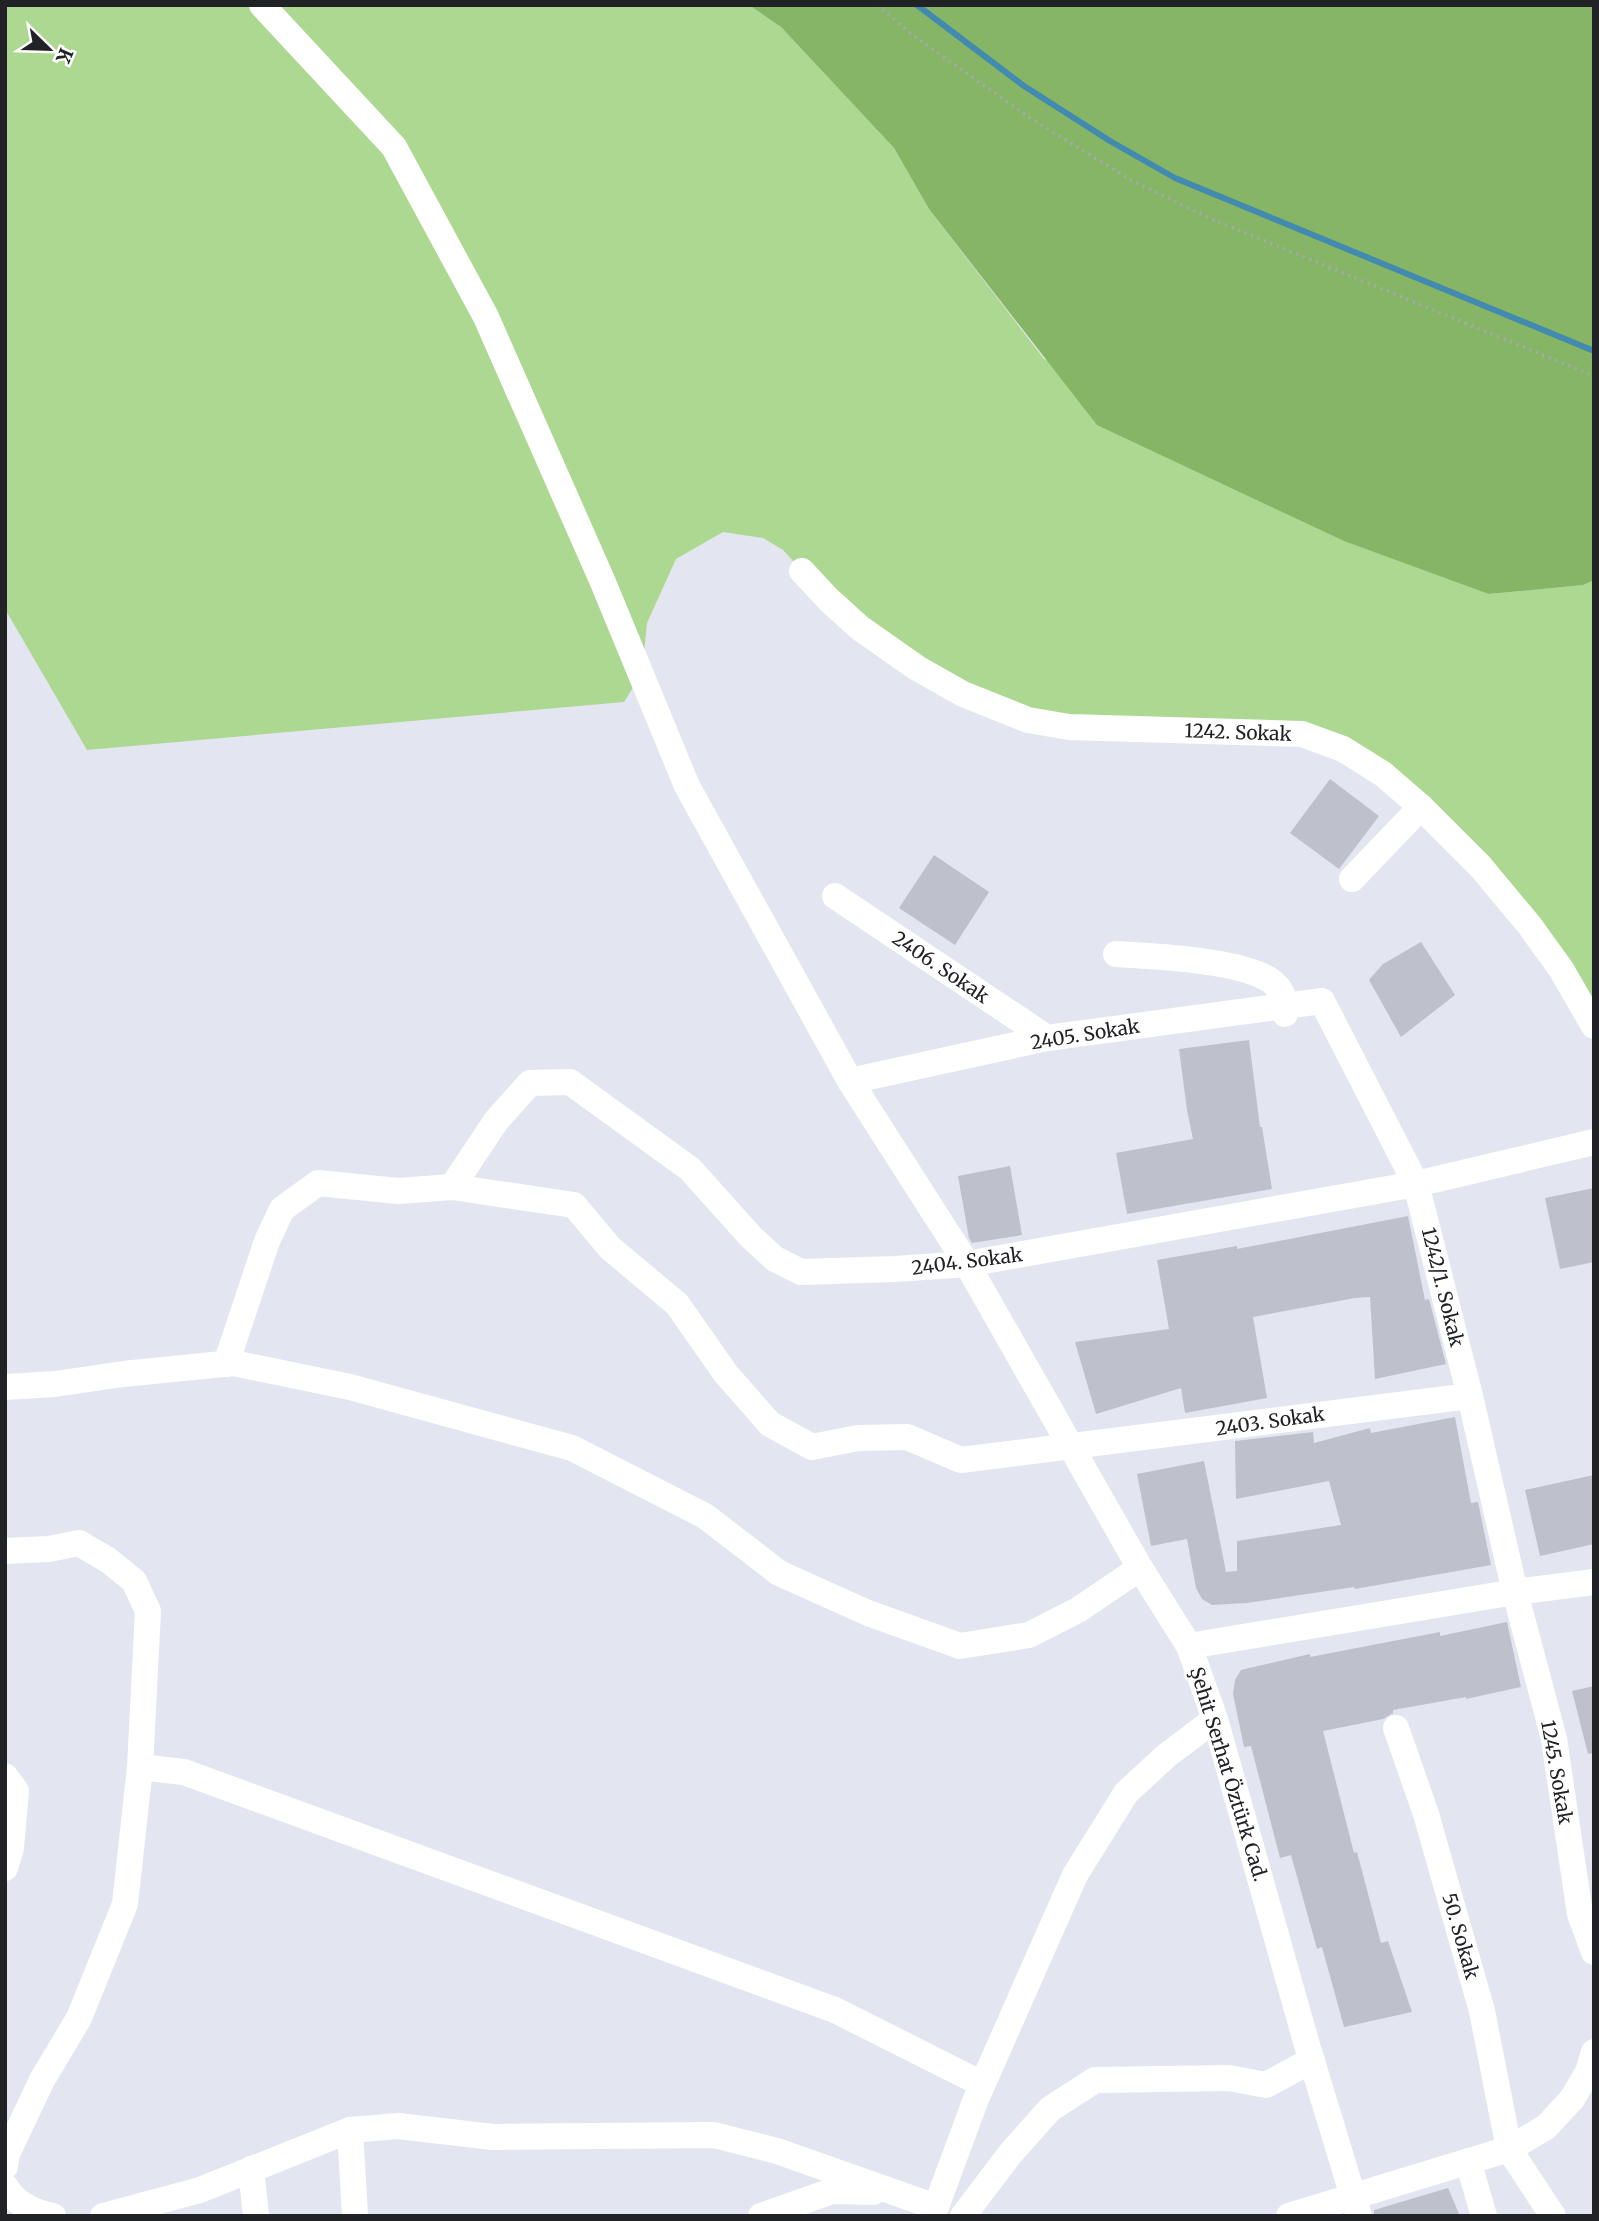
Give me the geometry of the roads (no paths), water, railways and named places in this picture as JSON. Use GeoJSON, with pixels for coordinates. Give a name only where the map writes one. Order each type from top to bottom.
{"type":"FeatureCollection","features":[{"type":"Feature","properties":{"kind":"street"},"geometry":{"type":"LineString","coordinates":[[262,5],[394,147],[486,317],[602,580],[687,786],[850,1081],[967,1264],[1140,1569],[1189,1646]]}},
{"type":"Feature","properties":{"kind":"street","name":"1242. Sokak"},"geometry":{"type":"LineString","coordinates":[[802,571],[860,628],[918,668],[963,694],[1028,720],[1069,727],[1302,734],[1343,750],[1383,774],[1421,807],[1480,866],[1530,926],[1561,969],[1594,1026]]}},
{"type":"Feature","properties":{"kind":"street"},"geometry":{"type":"LineString","coordinates":[[1352,879],[1421,807]]}},
{"type":"Feature","properties":{"kind":"street","name":"2406. Sokak"},"geometry":{"type":"LineString","coordinates":[[835,896],[1047,1038]]}},
{"type":"Feature","properties":{"kind":"street"},"geometry":{"type":"LineString","coordinates":[[1116,954],[1174,957],[1253,971],[1277,986],[1285,1005],[1285,1014]]}},
{"type":"Feature","properties":{"kind":"street","name":"2405. Sokak"},"geometry":{"type":"LineString","coordinates":[[850,1081],[1047,1038],[1322,1000]]}},
{"type":"Feature","properties":{"kind":"street","name":"1242/1. Sokak"},"geometry":{"type":"LineString","coordinates":[[1322,1000],[1416,1184],[1470,1396],[1515,1592]]}},
{"type":"Feature","properties":{"kind":"street","name":"2404. Sokak"},"geometry":{"type":"LineString","coordinates":[[452,1187],[496,1121],[530,1083],[570,1082],[690,1169],[751,1237],[775,1259],[801,1272],[967,1264],[1416,1184],[1594,1142]]}},
{"type":"Feature","properties":{"kind":"street","name":"2403. Sokak"},"geometry":{"type":"LineString","coordinates":[[226,1364],[267,1241],[282,1209],[318,1183],[398,1191],[452,1187],[575,1205],[610,1248],[677,1304],[726,1374],[770,1424],[812,1447],[858,1438],[907,1437],[961,1460],[1470,1396]]}},
{"type":"Feature","properties":{"kind":"street"},"geometry":{"type":"LineString","coordinates":[[5,1387],[55,1384],[233,1363],[350,1387],[572,1448],[705,1516],[779,1573],[868,1613],[960,1646],[1029,1635],[1078,1610],[1140,1569]]}},
{"type":"Feature","properties":{"kind":"street"},"geometry":{"type":"LineString","coordinates":[[5,2166],[42,2080],[79,2018],[125,1904],[141,1767],[148,1611],[134,1581],[108,1560],[79,1543],[6,1553]]}},
{"type":"Feature","properties":{"kind":"street","name":"Şehit Serhat Öztürk Cad."},"geometry":{"type":"LineString","coordinates":[[1357,2206],[1312,2060],[1215,1719],[1189,1646],[1515,1592],[1594,1582]]}},
{"type":"Feature","properties":{"kind":"street","name":"1245. Sokak"},"geometry":{"type":"LineString","coordinates":[[1515,1592],[1554,1739],[1594,1952]]}},
{"type":"Feature","properties":{"kind":"street"},"geometry":{"type":"LineString","coordinates":[[103,2216],[200,2190],[350,2130],[398,2126],[493,2137],[714,2135],[777,2151],[899,2193],[940,2211],[982,2084],[1075,1875],[1126,1793],[1167,1756],[1215,1719]]}},
{"type":"Feature","properties":{"kind":"street","name":"50. Sokak"},"geometry":{"type":"LineString","coordinates":[[1396,1728],[1426,1814],[1482,2011],[1509,2149]]}},
{"type":"Feature","properties":{"kind":"street"},"geometry":{"type":"LineString","coordinates":[[141,1767],[184,1772],[835,2010],[982,2084]]}},
{"type":"Feature","properties":{"kind":"street"},"geometry":{"type":"LineString","coordinates":[[5,1776],[16,1791],[11,1848],[5,1868]]}},
{"type":"Feature","properties":{"kind":"street"},"geometry":{"type":"LineString","coordinates":[[1289,2216],[1357,2206],[1468,2161],[1509,2149],[1546,2127],[1572,2099],[1588,2072],[1594,2052]]}},
{"type":"Feature","properties":{"kind":"street"},"geometry":{"type":"LineString","coordinates":[[963,2216],[1010,2154],[1051,2109],[1096,2080],[1229,2078],[1266,2085],[1312,2060]]}},
{"type":"Feature","properties":{"kind":"street"},"geometry":{"type":"LineString","coordinates":[[350,2130],[355,2216]]}},
{"type":"Feature","properties":{"kind":"street"},"geometry":{"type":"LineString","coordinates":[[1509,2149],[1553,2216]]}},
{"type":"Feature","properties":{"kind":"street"},"geometry":{"type":"LineString","coordinates":[[1468,2161],[1484,2216]]}},
{"type":"Feature","properties":{"kind":"street"},"geometry":{"type":"LineString","coordinates":[[251,2169],[256,2216]]}},
{"type":"Feature","properties":{"kind":"street"},"geometry":{"type":"LineString","coordinates":[[5,2186],[20,2203],[42,2214],[53,2216]]}},
{"type":"Feature","properties":{"kind":"street"},"geometry":{"type":"LineString","coordinates":[[761,2216],[832,2191],[899,2193]]}},
{"type":"Feature","properties":{"kind":"waterway"},"geometry":{"type":"LineString","coordinates":[[917,5],[1024,86],[1110,141],[1175,178],[1594,351]]}}]}
